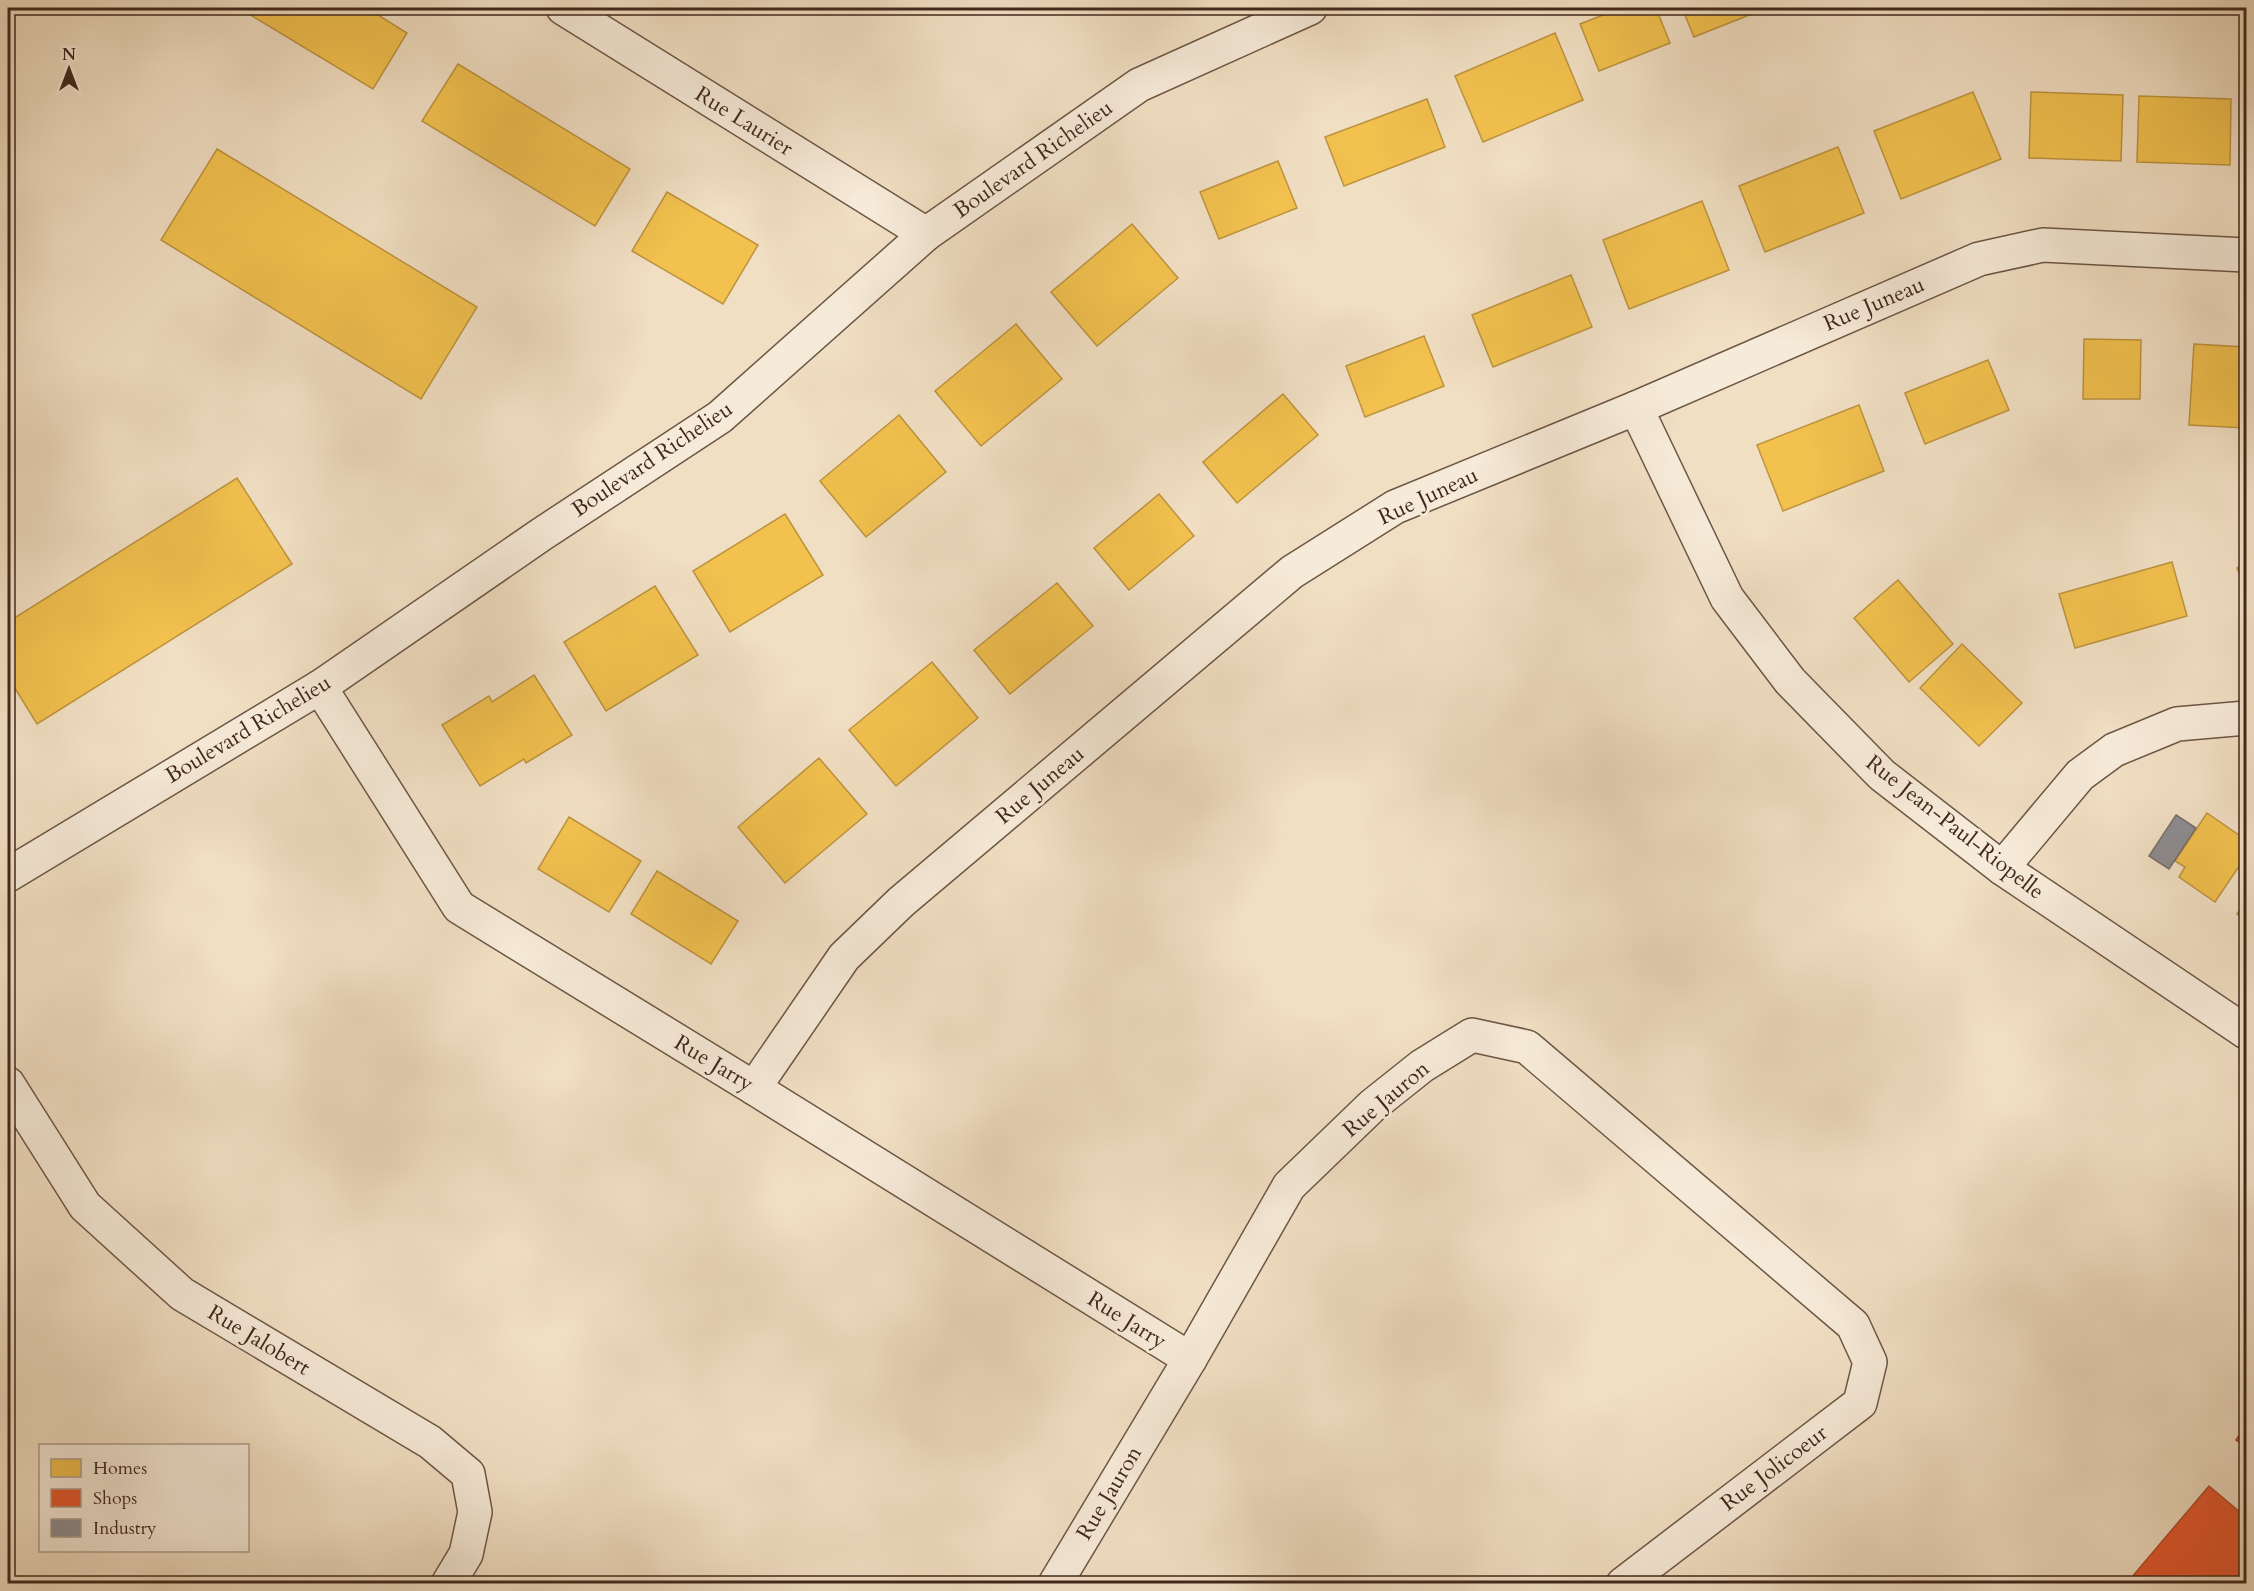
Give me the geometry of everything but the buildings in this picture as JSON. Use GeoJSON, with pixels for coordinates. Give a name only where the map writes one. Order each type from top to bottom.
{"type":"FeatureCollection","features":[{"type":"Feature","properties":{"kind":"street","name":"Rue Laurier"},"geometry":{"type":"LineString","coordinates":[[562,8],[926,234]]}},
{"type":"Feature","properties":{"kind":"street","name":"Boulevard Richelieu"},"geometry":{"type":"LineString","coordinates":[[8,875],[320,687],[542,534],[720,417],[926,234],[1139,85],[1310,8]]}},
{"type":"Feature","properties":{"kind":"street","name":"Rue Juneau"},"geometry":{"type":"LineString","coordinates":[[754,1088],[844,957],[901,902],[1292,572],[1395,507],[1636,408],[1979,259],[2043,245],[2247,255]]}},
{"type":"Feature","properties":{"kind":"street","name":"Rue Jean-Paul-Riopelle"},"geometry":{"type":"LineString","coordinates":[[1636,408],[1727,598],[1790,681],[1882,775],[2002,868],[2247,1032]]}},
{"type":"Feature","properties":{"kind":"street","name":"Rue Jarry"},"geometry":{"type":"LineString","coordinates":[[320,687],[459,907],[1190,1359]]}},
{"type":"Feature","properties":{"kind":"street"},"geometry":{"type":"LineString","coordinates":[[2002,868],[2080,775],[2114,750],[2177,724],[2247,718]]}},
{"type":"Feature","properties":{"kind":"street","name":"Rue Jauron"},"geometry":{"type":"LineString","coordinates":[[1055,1584],[1190,1359],[1289,1186],[1373,1105],[1422,1066],[1472,1035],[1527,1047],[1853,1325]]}},
{"type":"Feature","properties":{"kind":"street","name":"Rue Jalobert"},"geometry":{"type":"LineString","coordinates":[[8,1084],[85,1206],[182,1294],[430,1442],[468,1474],[475,1512],[466,1554],[448,1584]]}},
{"type":"Feature","properties":{"kind":"street","name":"Rue Jolicoeur"},"geometry":{"type":"LineString","coordinates":[[1623,1584],[1860,1403],[1870,1362],[1853,1325]]}}]}
